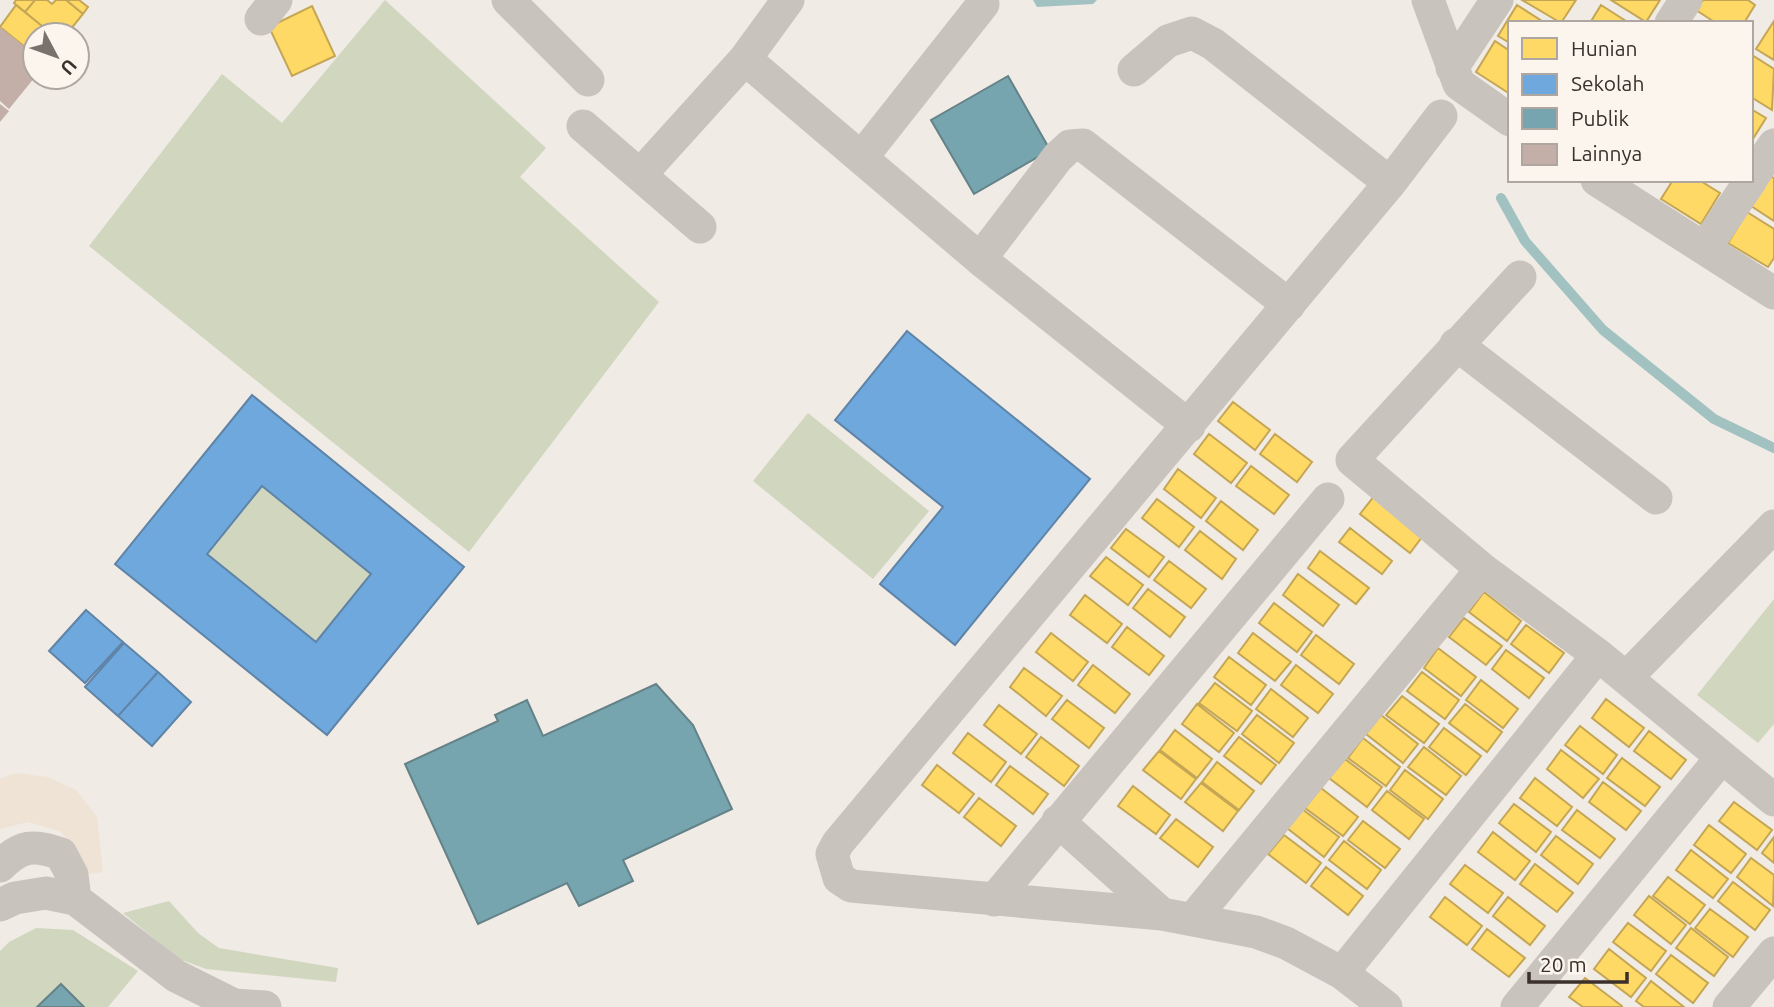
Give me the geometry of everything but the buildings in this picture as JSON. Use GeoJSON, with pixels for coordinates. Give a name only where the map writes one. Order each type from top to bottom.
{"type":"FeatureCollection","features":[{"type":"Feature","properties":{"kind":"street"},"geometry":{"type":"LineString","coordinates":[[508,0],[588,80]]}},
{"type":"Feature","properties":{"kind":"street"},"geometry":{"type":"LineString","coordinates":[[640,175],[745,59],[788,0]]}},
{"type":"Feature","properties":{"kind":"street"},"geometry":{"type":"LineString","coordinates":[[1428,0],[1456,76],[1508,118]]}},
{"type":"Feature","properties":{"kind":"street"},"geometry":{"type":"LineString","coordinates":[[1456,76],[1497,0]]}},
{"type":"Feature","properties":{"kind":"street"},"geometry":{"type":"LineString","coordinates":[[1672,21],[1686,0]]}},
{"type":"Feature","properties":{"kind":"street"},"geometry":{"type":"LineString","coordinates":[[862,156],[983,4]]}},
{"type":"Feature","properties":{"kind":"street"},"geometry":{"type":"LineString","coordinates":[[1134,70],[1168,41],[1192,33],[1213,44],[1390,183]]}},
{"type":"Feature","properties":{"kind":"street"},"geometry":{"type":"LineString","coordinates":[[745,59],[980,259],[1189,426]]}},
{"type":"Feature","properties":{"kind":"street"},"geometry":{"type":"LineString","coordinates":[[1386,1007],[1342,973],[1266,935],[1177,917],[851,886],[839,878],[832,854],[838,843],[1390,183],[1441,116]]}},
{"type":"Feature","properties":{"kind":"street"},"geometry":{"type":"LineString","coordinates":[[583,125],[700,227]]}},
{"type":"Feature","properties":{"kind":"street"},"geometry":{"type":"LineString","coordinates":[[980,259],[1058,157],[1070,146],[1083,145],[1289,305]]}},
{"type":"Feature","properties":{"kind":"street"},"geometry":{"type":"LineString","coordinates":[[1753,177],[1774,145]]}},
{"type":"Feature","properties":{"kind":"street"},"geometry":{"type":"LineString","coordinates":[[1600,182],[1774,293]]}},
{"type":"Feature","properties":{"kind":"street"},"geometry":{"type":"LineString","coordinates":[[1705,248],[1750,182]]}},
{"type":"Feature","properties":{"kind":"street"},"geometry":{"type":"LineString","coordinates":[[1520,277],[1352,460],[1482,569],[1598,655],[1722,757],[1769,785]]}},
{"type":"Feature","properties":{"kind":"street"},"geometry":{"type":"LineString","coordinates":[[1456,344],[1656,498]]}},
{"type":"Feature","properties":{"kind":"street"},"geometry":{"type":"LineString","coordinates":[[994,900],[1328,499]]}},
{"type":"Feature","properties":{"kind":"street"},"geometry":{"type":"LineString","coordinates":[[1626,678],[1774,526]]}},
{"type":"Feature","properties":{"kind":"street"},"geometry":{"type":"LineString","coordinates":[[1177,917],[1482,569]]}},
{"type":"Feature","properties":{"kind":"street"},"geometry":{"type":"LineString","coordinates":[[1342,973],[1598,655]]}},
{"type":"Feature","properties":{"kind":"street"},"geometry":{"type":"LineString","coordinates":[[1517,1007],[1722,757]]}},
{"type":"Feature","properties":{"kind":"street"},"geometry":{"type":"LineString","coordinates":[[1058,821],[1177,917]]}},
{"type":"Feature","properties":{"kind":"street"},"geometry":{"type":"LineString","coordinates":[[0,866],[14,852],[40,846],[61,854],[72,875],[75,900]]}},
{"type":"Feature","properties":{"kind":"street"},"geometry":{"type":"LineString","coordinates":[[0,905],[15,898],[46,894],[75,900],[176,976],[245,1006]]}},
{"type":"Feature","properties":{"kind":"street"},"geometry":{"type":"LineString","coordinates":[[1730,1007],[1774,953]]}},
{"type":"Feature","properties":{"kind":"green space"},"geometry":{"type":"Polygon","coordinates":[[[385,0],[546,148],[520,177],[659,302],[469,552],[89,246],[222,74],[282,123],[385,0]]]}},
{"type":"Feature","properties":{"kind":"green space"},"geometry":{"type":"Polygon","coordinates":[[[808,413],[929,511],[873,579],[753,481],[808,413]]]}},
{"type":"Feature","properties":{"kind":"green space"},"geometry":{"type":"Polygon","coordinates":[[[262,486],[371,574],[316,642],[207,554],[262,486]]]}},
{"type":"Feature","properties":{"kind":"green space"},"geometry":{"type":"Polygon","coordinates":[[[1774,599],[1774,724],[1758,743],[1697,695],[1774,599]]]}},
{"type":"Feature","properties":{"kind":"green space"},"geometry":{"type":"Polygon","coordinates":[[[169,901],[198,933],[219,948],[338,968],[336,982],[206,969],[179,959],[123,913],[169,901]]]}},
{"type":"Feature","properties":{"kind":"green space"},"geometry":{"type":"Polygon","coordinates":[[[36,928],[73,930],[138,971],[108,1007],[0,1007],[0,951],[9,942],[36,928]]]}},
{"type":"Feature","properties":{"kind":"shaded area"},"geometry":{"type":"Polygon","coordinates":[[[15,773],[48,777],[76,790],[97,817],[103,872],[88,874],[76,847],[59,831],[28,822],[0,829],[0,779],[15,773]]]}},
{"type":"Feature","properties":{"kind":"water"},"geometry":{"type":"Polygon","coordinates":[[[1033,0],[1097,0],[1093,4],[1037,7],[1033,0]]]}},
{"type":"Feature","properties":{"kind":"waterway"},"geometry":{"type":"LineString","coordinates":[[1501,198],[1525,241],[1603,330],[1714,419],[1774,448]]}}]}
